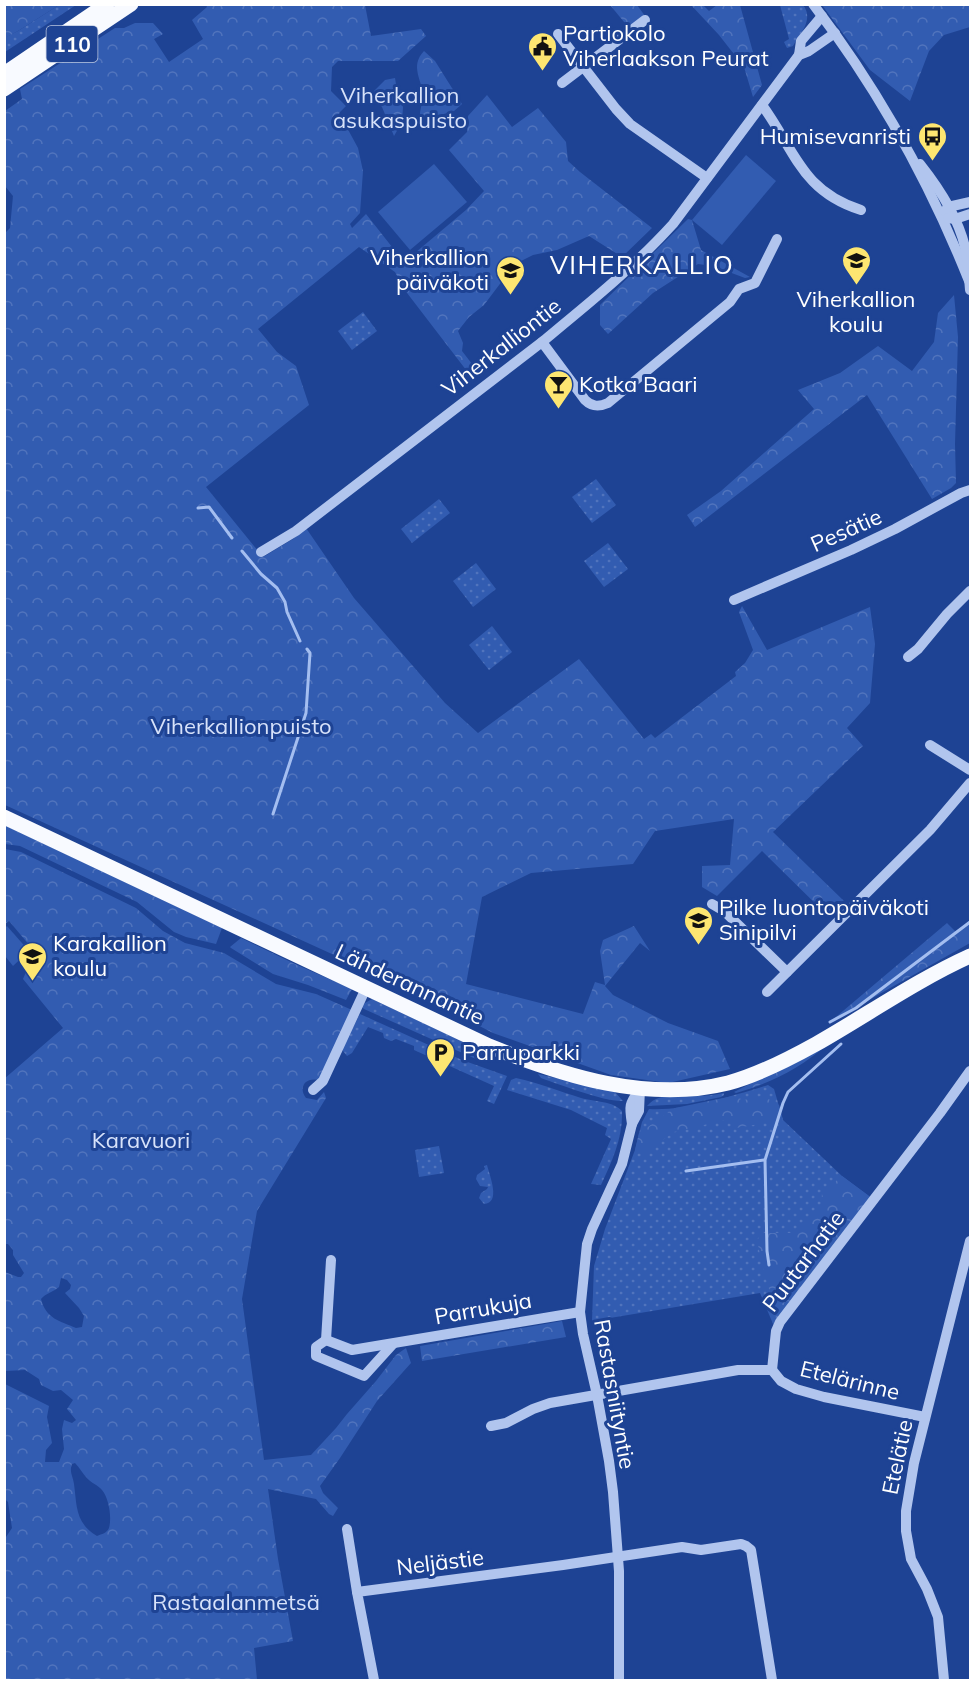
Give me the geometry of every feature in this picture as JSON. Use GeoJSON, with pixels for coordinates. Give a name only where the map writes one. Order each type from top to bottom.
{"type":"FeatureCollection","features":[{"type":"Feature","properties":{"kind":"main road","name":"110"},"geometry":{"type":"LineString","coordinates":[[4,74],[107,4]]}},
{"type":"Feature","properties":{"kind":"main road","name":"110"},"geometry":{"type":"LineString","coordinates":[[4,89],[131,4]]}},
{"type":"Feature","properties":{"kind":"main road","name":"Lähderannantie"},"geometry":{"type":"LineString","coordinates":[[4,817],[489,1046],[522,1060],[580,1077],[640,1089],[692,1089],[729,1083],[748,1076],[814,1045],[935,973],[970,956]]}},
{"type":"Feature","properties":{"kind":"street"},"geometry":{"type":"LineString","coordinates":[[813,4],[835,33],[906,144],[933,180],[955,219],[965,248],[970,286]]}},
{"type":"Feature","properties":{"kind":"street","name":"Viherkalliontie"},"geometry":{"type":"LineString","coordinates":[[800,55],[801,41],[822,16]]}},
{"type":"Feature","properties":{"kind":"street"},"geometry":{"type":"LineString","coordinates":[[562,83],[645,20]]}},
{"type":"Feature","properties":{"kind":"street","name":"Viherkalliontie"},"geometry":{"type":"LineString","coordinates":[[261,552],[296,531],[542,342],[654,244],[672,224],[800,55],[835,33]]}},
{"type":"Feature","properties":{"kind":"street"},"geometry":{"type":"LineString","coordinates":[[558,34],[630,124],[706,178]]}},
{"type":"Feature","properties":{"kind":"street"},"geometry":{"type":"LineString","coordinates":[[762,105],[800,167],[810,179],[827,195],[846,206],[861,210]]}},
{"type":"Feature","properties":{"kind":"street"},"geometry":{"type":"LineString","coordinates":[[906,144],[942,217],[970,286]]}},
{"type":"Feature","properties":{"kind":"street"},"geometry":{"type":"LineString","coordinates":[[942,217],[948,207],[970,202]]}},
{"type":"Feature","properties":{"kind":"street"},"geometry":{"type":"LineString","coordinates":[[942,217],[955,219],[970,214]]}},
{"type":"Feature","properties":{"kind":"street"},"geometry":{"type":"LineString","coordinates":[[542,342],[585,400],[595,406],[602,406],[730,302],[739,289],[755,283],[777,239]]}},
{"type":"Feature","properties":{"kind":"street","name":"Pesätie"},"geometry":{"type":"LineString","coordinates":[[734,600],[851,550],[970,490]]}},
{"type":"Feature","properties":{"kind":"street"},"geometry":{"type":"LineString","coordinates":[[908,657],[918,649],[970,591]]}},
{"type":"Feature","properties":{"kind":"street"},"geometry":{"type":"LineString","coordinates":[[930,745],[970,770]]}},
{"type":"Feature","properties":{"kind":"street"},"geometry":{"type":"LineString","coordinates":[[767,992],[931,828],[970,783]]}},
{"type":"Feature","properties":{"kind":"street"},"geometry":{"type":"LineString","coordinates":[[712,904],[724,911],[787,972]]}},
{"type":"Feature","properties":{"kind":"street"},"geometry":{"type":"LineString","coordinates":[[313,1090],[323,1081],[366,988]]}},
{"type":"Feature","properties":{"kind":"street","name":"Puutarhatie"},"geometry":{"type":"LineString","coordinates":[[772,1370],[776,1331],[780,1322],[970,1071]]}},
{"type":"Feature","properties":{"kind":"street","name":"Rastasniityntie"},"geometry":{"type":"LineString","coordinates":[[618,1680],[618,1557],[609,1461],[580,1312],[587,1244],[622,1164],[632,1124],[630,1106],[640,1089]]}},
{"type":"Feature","properties":{"kind":"street","name":"Etelätie"},"geometry":{"type":"LineString","coordinates":[[944,1680],[938,1617],[927,1589],[911,1559],[906,1531],[906,1511],[910,1478],[970,1241]]}},
{"type":"Feature","properties":{"kind":"street"},"geometry":{"type":"LineString","coordinates":[[331,1260],[326,1340],[316,1347],[316,1356],[364,1376],[393,1344]]}},
{"type":"Feature","properties":{"kind":"street","name":"Parrukuja"},"geometry":{"type":"LineString","coordinates":[[326,1340],[351,1350],[580,1312]]}},
{"type":"Feature","properties":{"kind":"street"},"geometry":{"type":"LineString","coordinates":[[490,1426],[506,1423],[540,1406],[738,1370],[772,1370]]}},
{"type":"Feature","properties":{"kind":"street","name":"Etelärinne"},"geometry":{"type":"LineString","coordinates":[[772,1370],[781,1381],[796,1389],[824,1397],[925,1417]]}},
{"type":"Feature","properties":{"kind":"street"},"geometry":{"type":"LineString","coordinates":[[347,1529],[374,1680]]}},
{"type":"Feature","properties":{"kind":"street","name":"Neljästie"},"geometry":{"type":"LineString","coordinates":[[357,1592],[682,1547],[701,1550],[746,1545],[751,1550],[772,1680]]}},
{"type":"Feature","properties":{"kind":"green space"},"geometry":{"type":"Polygon","coordinates":[[[5,4],[59,5],[5,38],[5,4]]]}},
{"type":"Feature","properties":{"kind":"green space"},"geometry":{"type":"Polygon","coordinates":[[[59,5],[76,5],[5,52],[4,38],[59,5]]]}},
{"type":"Feature","properties":{"kind":"green space","name":"Viherkallionpuisto"},"geometry":{"type":"Polygon","coordinates":[[[206,5],[365,5],[371,36],[421,29],[426,36],[398,61],[338,61],[332,67],[331,91],[346,106],[339,113],[358,148],[363,171],[360,213],[350,224],[352,228],[366,214],[396,252],[409,258],[466,210],[484,191],[449,150],[467,132],[468,116],[487,95],[512,127],[538,108],[566,142],[568,161],[652,228],[622,257],[589,236],[557,250],[533,255],[515,264],[484,305],[469,317],[458,331],[463,343],[462,351],[479,373],[473,379],[404,289],[395,272],[359,247],[258,329],[277,352],[296,366],[309,405],[206,487],[263,557],[293,539],[306,528],[354,598],[445,703],[478,733],[579,659],[644,739],[651,734],[655,738],[736,676],[735,672],[745,663],[753,650],[739,612],[742,606],[767,650],[870,607],[875,644],[870,703],[847,728],[863,746],[773,832],[845,902],[829,917],[762,851],[717,896],[702,887],[702,866],[730,865],[734,819],[655,831],[633,864],[531,873],[482,897],[466,984],[583,1014],[595,982],[605,985],[600,951],[603,940],[634,926],[650,951],[640,943],[605,986],[613,995],[668,1023],[718,1041],[730,1069],[668,1083],[611,1075],[493,1033],[400,985],[5,805],[4,234],[10,228],[13,196],[5,186],[5,111],[22,99],[20,89],[115,28],[124,28],[135,23],[153,23],[163,34],[154,39],[169,62],[203,39],[192,20],[207,7],[206,5]]]}},
{"type":"Feature","properties":{"kind":"green space"},"geometry":{"type":"Polygon","coordinates":[[[610,5],[637,5],[645,16],[629,28],[610,5]]]}},
{"type":"Feature","properties":{"kind":"green space"},"geometry":{"type":"Polygon","coordinates":[[[691,5],[703,5],[709,11],[717,5],[740,5],[762,85],[753,97],[744,67],[691,5]]]}},
{"type":"Feature","properties":{"kind":"green space"},"geometry":{"type":"Polygon","coordinates":[[[780,5],[803,5],[807,15],[805,26],[793,46],[787,48],[784,42],[789,39],[780,5]]]}},
{"type":"Feature","properties":{"kind":"green space"},"geometry":{"type":"Polygon","coordinates":[[[822,5],[970,5],[970,27],[944,35],[929,51],[910,101],[870,70],[822,5]]]}},
{"type":"Feature","properties":{"kind":"green space"},"geometry":{"type":"Polygon","coordinates":[[[424,51],[435,61],[462,104],[454,111],[420,121],[423,97],[417,68],[424,51]]]}},
{"type":"Feature","properties":{"kind":"green space","name":"Viherkallion asukaspuisto"},"geometry":{"type":"Polygon","coordinates":[[[395,78],[398,97],[403,107],[402,122],[394,136],[373,92],[385,80],[395,78]]]}},
{"type":"Feature","properties":{"kind":"green space"},"geometry":{"type":"Polygon","coordinates":[[[746,155],[776,181],[722,245],[692,220],[746,155]]]}},
{"type":"Feature","properties":{"kind":"green space"},"geometry":{"type":"Polygon","coordinates":[[[434,164],[467,202],[410,250],[378,212],[434,164]]]}},
{"type":"Feature","properties":{"kind":"green space"},"geometry":{"type":"Polygon","coordinates":[[[688,219],[692,220],[701,250],[750,277],[745,278],[713,266],[698,264],[653,293],[608,334],[600,325],[600,305],[688,219]]]}},
{"type":"Feature","properties":{"kind":"green space"},"geometry":{"type":"Polygon","coordinates":[[[954,295],[958,337],[956,483],[951,488],[932,499],[867,395],[695,527],[687,515],[721,491],[814,409],[798,390],[840,373],[878,346],[912,371],[934,342],[938,313],[954,295]]]}},
{"type":"Feature","properties":{"kind":"green space"},"geometry":{"type":"Polygon","coordinates":[[[363,312],[377,331],[352,350],[338,331],[363,312]]]}},
{"type":"Feature","properties":{"kind":"green space"},"geometry":{"type":"Polygon","coordinates":[[[596,479],[616,505],[592,523],[572,497],[596,479]]]}},
{"type":"Feature","properties":{"kind":"green space"},"geometry":{"type":"Polygon","coordinates":[[[439,499],[450,513],[412,543],[401,529],[439,499]]]}},
{"type":"Feature","properties":{"kind":"green space"},"geometry":{"type":"Polygon","coordinates":[[[608,543],[628,569],[604,587],[584,561],[608,543]]]}},
{"type":"Feature","properties":{"kind":"green space"},"geometry":{"type":"Polygon","coordinates":[[[476,563],[496,589],[473,607],[453,581],[476,563]]]}},
{"type":"Feature","properties":{"kind":"green space"},"geometry":{"type":"Polygon","coordinates":[[[492,626],[512,652],[489,670],[469,645],[492,626]]]}},
{"type":"Feature","properties":{"kind":"green space"},"geometry":{"type":"Polygon","coordinates":[[[4,825],[222,928],[216,944],[174,932],[137,902],[20,846],[5,844],[4,825]]]}},
{"type":"Feature","properties":{"kind":"green space","name":"Karavuori"},"geometry":{"type":"Polygon","coordinates":[[[5,849],[21,852],[136,908],[163,931],[185,943],[224,953],[276,984],[316,994],[352,1010],[322,1076],[318,1080],[306,1082],[303,1087],[306,1098],[317,1100],[324,1092],[326,1098],[257,1211],[242,1299],[264,1460],[311,1455],[396,1355],[406,1348],[411,1363],[377,1401],[320,1486],[323,1493],[338,1508],[333,1516],[316,1499],[268,1489],[293,1641],[254,1648],[257,1680],[5,1680],[4,1540],[12,1528],[8,1502],[5,1499],[5,1384],[49,1406],[47,1417],[52,1443],[46,1450],[45,1462],[59,1462],[64,1449],[62,1429],[64,1420],[72,1423],[76,1420],[67,1409],[73,1400],[61,1390],[53,1391],[41,1385],[39,1379],[25,1370],[5,1371],[5,1272],[18,1277],[24,1273],[13,1255],[13,1250],[5,1244],[4,1079],[63,1028],[23,979],[36,953],[9,921],[5,924],[5,849]],[[61,1278],[59,1287],[41,1299],[43,1306],[59,1321],[76,1328],[82,1327],[84,1316],[65,1293],[71,1285],[67,1280],[61,1278]],[[75,1463],[72,1464],[71,1472],[78,1513],[85,1525],[97,1536],[109,1528],[108,1503],[102,1490],[89,1480],[75,1463]]]}},
{"type":"Feature","properties":{"kind":"green space"},"geometry":{"type":"Polygon","coordinates":[[[970,920],[970,943],[830,1022],[947,923],[957,933],[970,920]]]}},
{"type":"Feature","properties":{"kind":"green space"},"geometry":{"type":"Polygon","coordinates":[[[7,926],[29,951],[13,966],[5,956],[5,928],[7,926]]]}},
{"type":"Feature","properties":{"kind":"green space"},"geometry":{"type":"Polygon","coordinates":[[[241,938],[352,989],[346,1000],[273,974],[230,947],[241,938]]]}},
{"type":"Feature","properties":{"kind":"green space"},"geometry":{"type":"Polygon","coordinates":[[[372,999],[483,1053],[476,1059],[362,1007],[372,999]]]}},
{"type":"Feature","properties":{"kind":"green space"},"geometry":{"type":"Polygon","coordinates":[[[360,1014],[462,1060],[507,1076],[494,1104],[487,1101],[494,1086],[414,1050],[414,1046],[396,1039],[391,1041],[384,1038],[383,1033],[368,1027],[352,1053],[347,1056],[343,1047],[360,1014]]]}},
{"type":"Feature","properties":{"kind":"green space"},"geometry":{"type":"Polygon","coordinates":[[[828,1044],[807,1061],[785,1074],[749,1089],[734,1092],[828,1044]]]}},
{"type":"Feature","properties":{"kind":"green space"},"geometry":{"type":"Polygon","coordinates":[[[538,1074],[614,1091],[623,1101],[605,1099],[541,1078],[538,1074]]]}},
{"type":"Feature","properties":{"kind":"green space"},"geometry":{"type":"Polygon","coordinates":[[[516,1078],[609,1104],[622,1111],[619,1140],[601,1185],[591,1184],[611,1139],[605,1135],[607,1128],[571,1110],[507,1090],[511,1080],[516,1078]]]}},
{"type":"Feature","properties":{"kind":"green space"},"geometry":{"type":"Polygon","coordinates":[[[768,1085],[774,1089],[783,1120],[842,1176],[873,1199],[776,1331],[760,1293],[592,1321],[594,1266],[605,1229],[635,1150],[642,1122],[649,1109],[693,1105],[768,1085]]]}},
{"type":"Feature","properties":{"kind":"green space"},"geometry":{"type":"Polygon","coordinates":[[[724,1093],[721,1097],[687,1104],[647,1106],[657,1098],[724,1093]]]}},
{"type":"Feature","properties":{"kind":"green space"},"geometry":{"type":"Polygon","coordinates":[[[733,1096],[744,1100],[763,1096],[779,1105],[783,1120],[736,1128],[725,1120],[674,1132],[644,1153],[635,1150],[639,1133],[675,1108],[733,1096]]]}},
{"type":"Feature","properties":{"kind":"green space"},"geometry":{"type":"Polygon","coordinates":[[[439,1146],[444,1173],[419,1177],[415,1150],[439,1146]]]}},
{"type":"Feature","properties":{"kind":"green space"},"geometry":{"type":"Polygon","coordinates":[[[487,1165],[493,1194],[489,1203],[484,1204],[479,1198],[488,1187],[480,1186],[476,1179],[487,1165]]]}},
{"type":"Feature","properties":{"kind":"green space"},"geometry":{"type":"Polygon","coordinates":[[[842,1176],[873,1199],[780,1322],[761,1260],[757,1239],[759,1233],[792,1233],[821,1211],[822,1193],[842,1176]]]}},
{"type":"Feature","properties":{"kind":"green space"},"geometry":{"type":"Polygon","coordinates":[[[562,1321],[566,1337],[422,1361],[420,1346],[562,1321]]]}},
{"type":"Feature","properties":{"kind":"waterway"},"geometry":{"type":"LineString","coordinates":[[198,508],[209,507],[232,538]]}},
{"type":"Feature","properties":{"kind":"waterway"},"geometry":{"type":"LineString","coordinates":[[242,551],[261,574],[277,588],[300,641]]}},
{"type":"Feature","properties":{"kind":"waterway"},"geometry":{"type":"LineString","coordinates":[[273,814],[306,713],[310,653],[307,649]]}},
{"type":"Feature","properties":{"kind":"waterway"},"geometry":{"type":"LineString","coordinates":[[830,1022],[856,1008],[970,922]]}},
{"type":"Feature","properties":{"kind":"waterway"},"geometry":{"type":"LineString","coordinates":[[769,1265],[765,1160],[783,1103],[788,1092],[841,1044]]}},
{"type":"Feature","properties":{"kind":"waterway"},"geometry":{"type":"LineString","coordinates":[[686,1171],[764,1160]]}},
{"type":"Feature","properties":{"kind":"place","name":"Partiokolo Viherlaakson Peurat"},"geometry":{"type":"Point","coordinates":[542,72]}},
{"type":"Feature","properties":{"kind":"place","name":"Humisevanristi"},"geometry":{"type":"Point","coordinates":[932,162]}},
{"type":"Feature","properties":{"kind":"place","name":"Viherkallion koulu"},"geometry":{"type":"Point","coordinates":[856,286]}},
{"type":"Feature","properties":{"kind":"place","name":"Viherkallion päiväkoti"},"geometry":{"type":"Point","coordinates":[510,296]}},
{"type":"Feature","properties":{"kind":"place","name":"Kotka Baari"},"geometry":{"type":"Point","coordinates":[558,410]}},
{"type":"Feature","properties":{"kind":"place","name":"Pilke luontopäiväkoti Sinipilvi"},"geometry":{"type":"Point","coordinates":[698,946]}},
{"type":"Feature","properties":{"kind":"place","name":"Karakallion koulu"},"geometry":{"type":"Point","coordinates":[32,982]}},
{"type":"Feature","properties":{"kind":"place","name":"Parruparkki"},"geometry":{"type":"Point","coordinates":[441,1078]}},
{"type":"Feature","properties":{"kind":"district","name":"VIHERKALLIO"},"geometry":{"type":"Point","coordinates":[642,264]}},
{"type":"Feature","properties":{"kind":"park label","name":"Rastaalanmetsä"},"geometry":{"type":"Point","coordinates":[236,1602]}}]}
